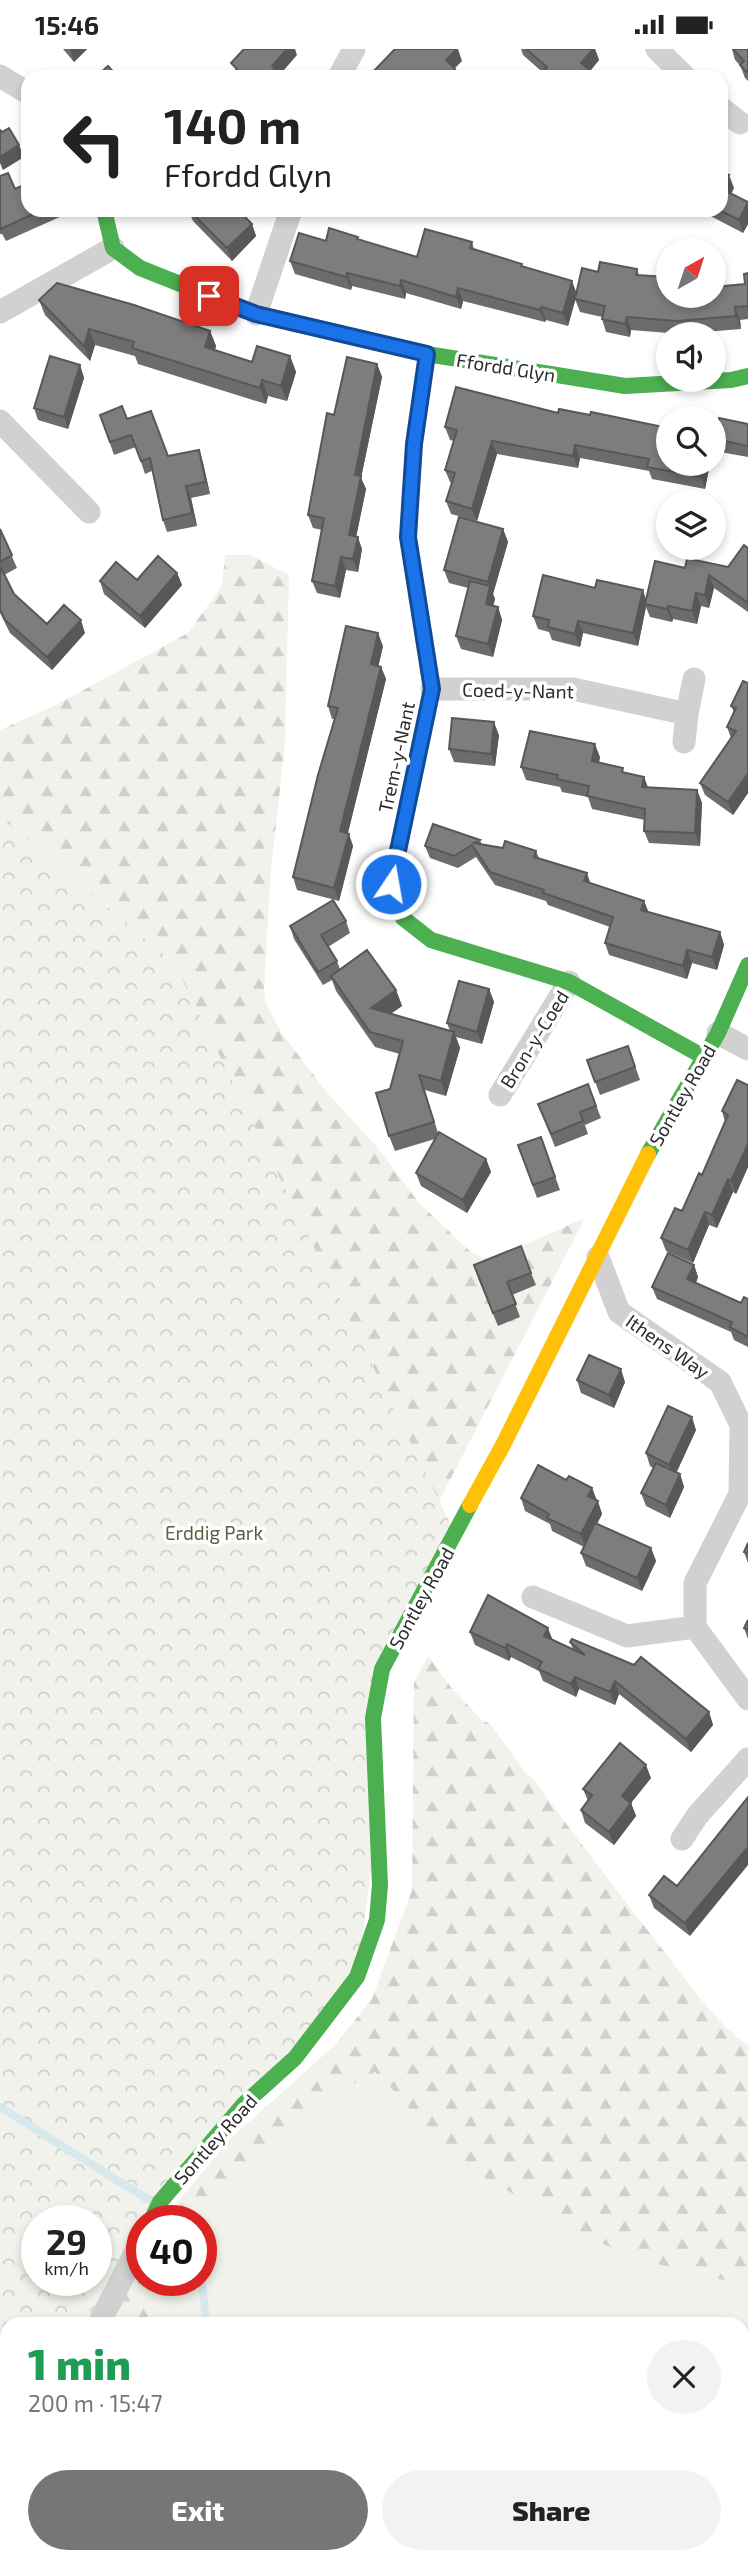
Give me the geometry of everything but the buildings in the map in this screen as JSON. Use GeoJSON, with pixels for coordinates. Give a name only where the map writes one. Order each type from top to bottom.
{"type":"FeatureCollection","features":[{"type":"Feature","properties":{"kind":"street"},"geometry":{"type":"LineString","coordinates":[[343,70],[354,49]]}},
{"type":"Feature","properties":{"kind":"street"},"geometry":{"type":"LineString","coordinates":[[657,49],[678,70]]}},
{"type":"Feature","properties":{"kind":"street"},"geometry":{"type":"LineString","coordinates":[[0,76],[21,89]]}},
{"type":"Feature","properties":{"kind":"street"},"geometry":{"type":"LineString","coordinates":[[728,114],[740,123]]}},
{"type":"Feature","properties":{"kind":"street"},"geometry":{"type":"LineString","coordinates":[[0,311],[113,248],[106,217]]}},
{"type":"Feature","properties":{"kind":"street"},"geometry":{"type":"LineString","coordinates":[[256,314],[289,217]]}},
{"type":"Feature","properties":{"kind":"street","name":"Ffordd Glyn"},"geometry":{"type":"LineString","coordinates":[[113,248],[139,268],[256,314],[427,354],[625,386],[731,380],[748,376]]}},
{"type":"Feature","properties":{"kind":"street","name":"Trem-y-Nant"},"geometry":{"type":"LineString","coordinates":[[427,354],[414,444],[408,537],[432,689],[391,884],[403,918],[431,940],[569,982],[704,1057]]}},
{"type":"Feature","properties":{"kind":"street"},"geometry":{"type":"LineString","coordinates":[[0,421],[89,512]]}},
{"type":"Feature","properties":{"kind":"street"},"geometry":{"type":"LineString","coordinates":[[684,741],[694,679]]}},
{"type":"Feature","properties":{"kind":"street","name":"Coed-y-Nant"},"geometry":{"type":"LineString","coordinates":[[432,689],[573,689],[687,714]]}},
{"type":"Feature","properties":{"kind":"street","name":"Sontley Road"},"geometry":{"type":"LineString","coordinates":[[162,2205],[244,2104],[296,2058],[357,1977],[377,1920],[380,1885],[373,1718],[382,1669],[497,1456],[649,1151],[718,1033],[748,965]]}},
{"type":"Feature","properties":{"kind":"street","name":"Bron-y-Coed"},"geometry":{"type":"LineString","coordinates":[[500,1095],[569,982]]}},
{"type":"Feature","properties":{"kind":"street"},"geometry":{"type":"LineString","coordinates":[[718,1033],[748,1049]]}},
{"type":"Feature","properties":{"kind":"street","name":"Ithens Way"},"geometry":{"type":"LineString","coordinates":[[597,1257],[619,1312],[720,1382],[741,1425],[740,1495],[695,1583],[695,1627]]}},
{"type":"Feature","properties":{"kind":"street"},"geometry":{"type":"LineString","coordinates":[[533,1597],[627,1636],[695,1627],[748,1699]]}},
{"type":"Feature","properties":{"kind":"street"},"geometry":{"type":"LineString","coordinates":[[682,1839],[697,1816],[748,1759]]}},
{"type":"Feature","properties":{"kind":"street"},"geometry":{"type":"LineString","coordinates":[[103,2317],[126,2271]]}},
{"type":"Feature","properties":{"kind":"green space"},"geometry":{"type":"Polygon","coordinates":[[[225,555],[250,555],[289,575],[285,743],[270,880],[264,992],[266,1004],[281,1032],[324,1089],[376,1146],[420,1204],[471,1252],[482,1258],[501,1255],[585,1218],[355,1664],[0,970],[0,730],[58,704],[188,633],[222,586],[225,555]]]}},
{"type":"Feature","properties":{"kind":"green space","name":"Erddig Park"},"geometry":{"type":"Polygon","coordinates":[[[9,824],[174,963],[456,1535],[382,1669],[378,1815],[357,1977],[158,2205],[126,2205],[126,2270],[102,2317],[0,2317],[0,826],[9,824]]]}},
{"type":"Feature","properties":{"kind":"green space"},"geometry":{"type":"Polygon","coordinates":[[[428,1656],[453,1690],[482,1720],[490,1724],[704,2003],[726,2027],[748,2045],[748,2286],[645,2261],[613,2249],[454,2161],[440,2149],[402,2099],[375,2072],[323,2101],[216,2205],[175,2205],[231,2138],[335,2045],[372,1999],[412,1890],[414,1682],[428,1656]]]}},
{"type":"Feature","properties":{"kind":"green space"},"geometry":{"type":"Polygon","coordinates":[[[375,2072],[402,2099],[440,2149],[613,2249],[645,2261],[748,2286],[748,2317],[148,2317],[158,2296],[217,2296],[217,2205],[214,2205],[269,2156],[323,2101],[375,2072]]]}},
{"type":"Feature","properties":{"kind":"green space"},"geometry":{"type":"Polygon","coordinates":[[[126,2290],[126,2296],[158,2296],[148,2317],[112,2317],[126,2290]]]}},
{"type":"Feature","properties":{"kind":"waterway"},"geometry":{"type":"LineString","coordinates":[[0,2107],[152,2202]]}},
{"type":"Feature","properties":{"kind":"waterway"},"geometry":{"type":"LineString","coordinates":[[204,2296],[205,2317]]}},
{"type":"Feature","properties":{"kind":"traffic: fast"},"geometry":{"type":"LineString","coordinates":[[106,217],[113,248],[140,268],[256,314],[427,354],[625,386],[731,380],[748,376]]}},
{"type":"Feature","properties":{"kind":"traffic: fast"},"geometry":{"type":"LineString","coordinates":[[432,689],[391,884],[403,918],[431,940],[569,982],[704,1057]]}},
{"type":"Feature","properties":{"kind":"traffic: fast"},"geometry":{"type":"LineString","coordinates":[[648,1154],[718,1033],[748,965]]}},
{"type":"Feature","properties":{"kind":"traffic: fast"},"geometry":{"type":"LineString","coordinates":[[159,2205],[244,2104],[295,2058],[357,1977],[377,1920],[380,1885],[373,1718],[382,1669],[470,1505]]}},
{"type":"Feature","properties":{"kind":"traffic: slow"},"geometry":{"type":"LineString","coordinates":[[427,354],[414,444],[408,537],[432,689]]}},
{"type":"Feature","properties":{"kind":"traffic: slow"},"geometry":{"type":"LineString","coordinates":[[470,1505],[503,1445],[648,1154]]}},
{"type":"Feature","properties":{"kind":"route"},"geometry":{"type":"LineString","coordinates":[[209,296],[256,314],[427,354],[414,444],[408,537],[432,689],[391,884]]}}]}
